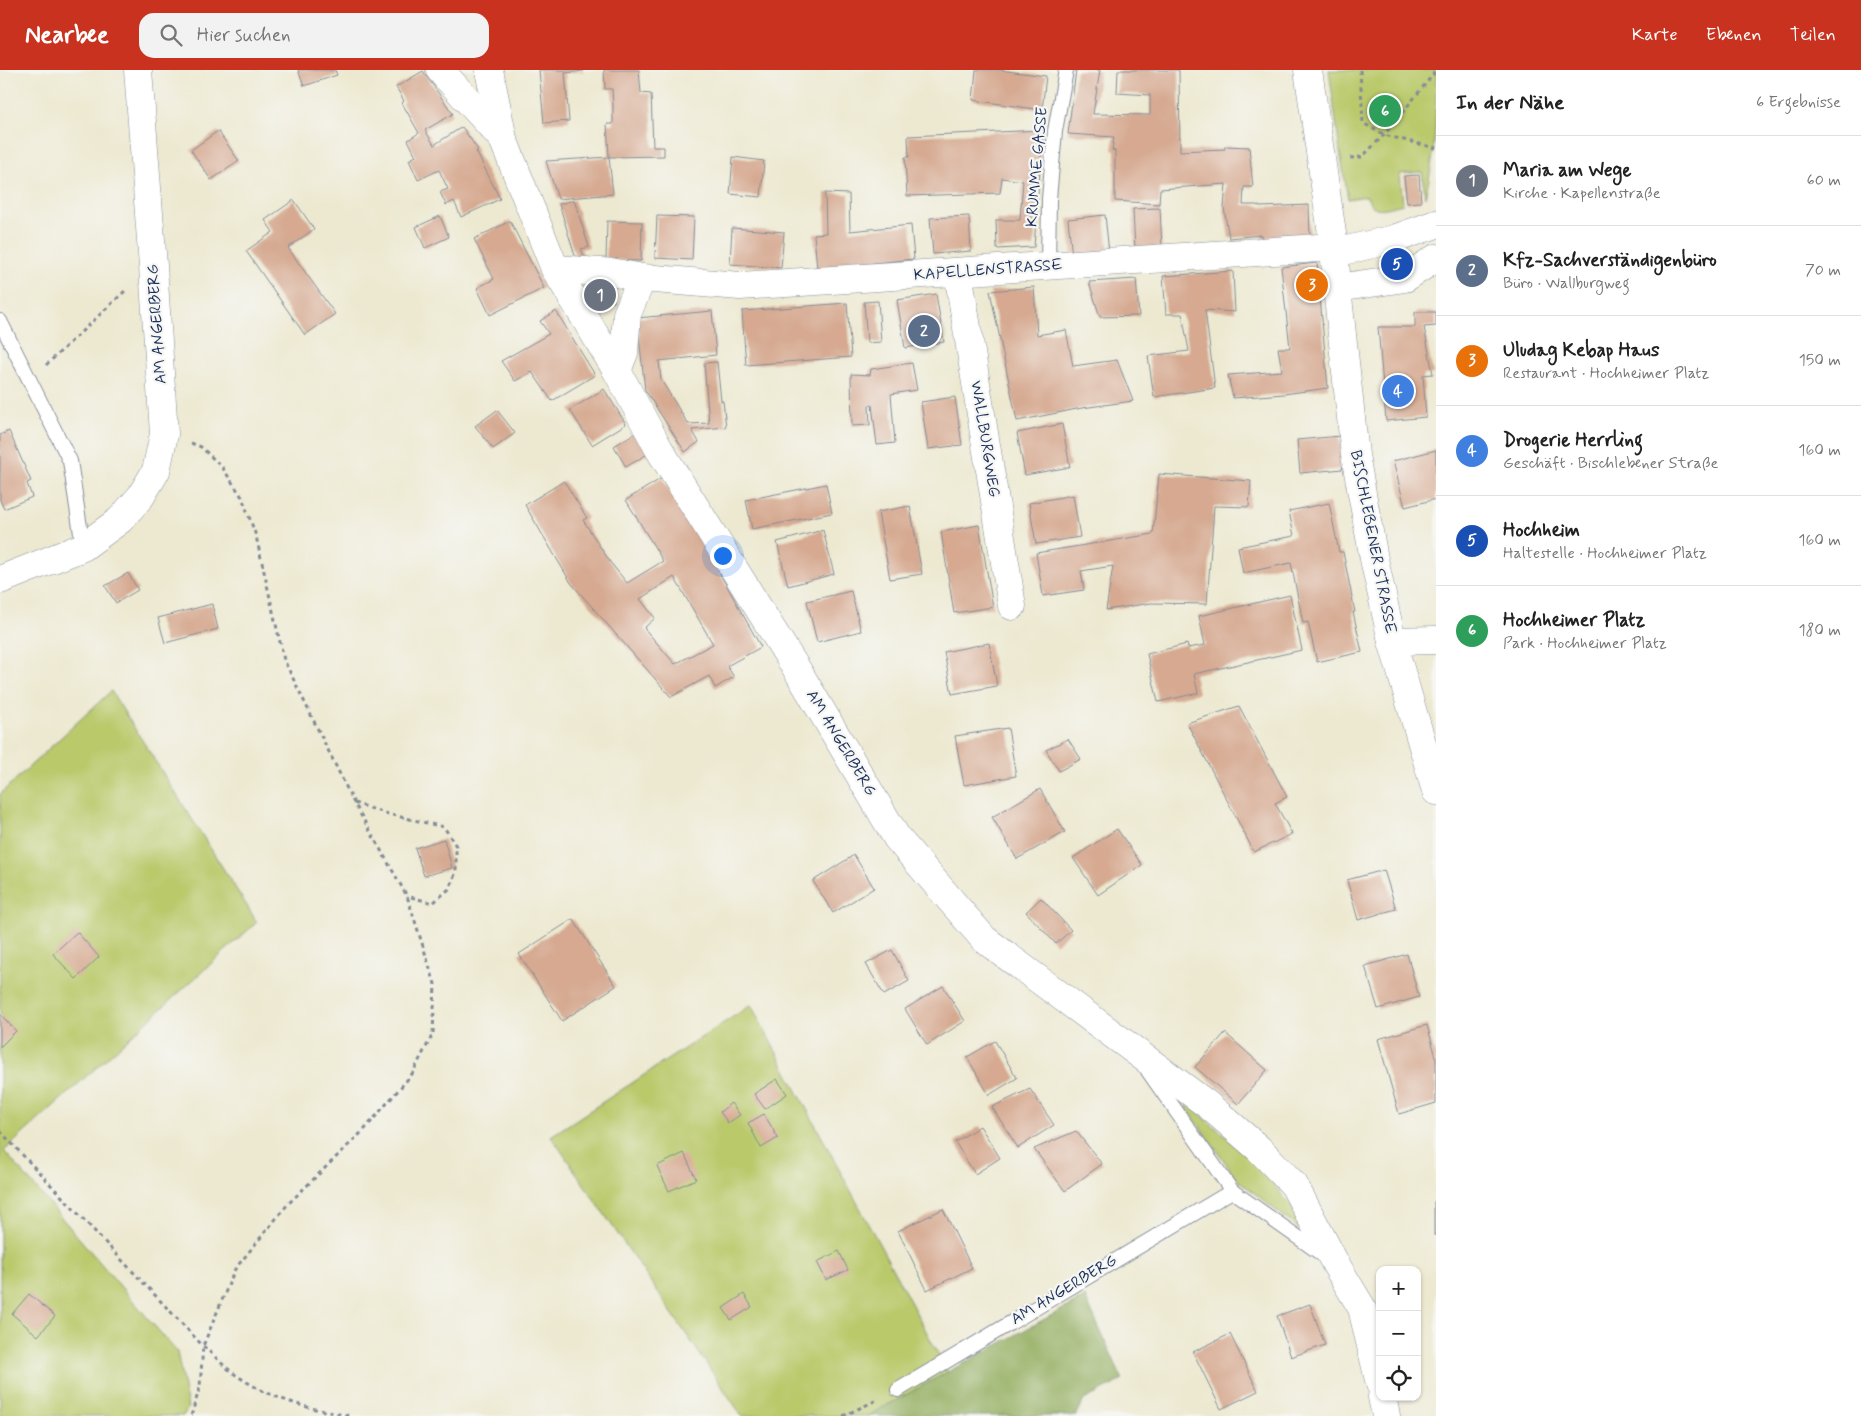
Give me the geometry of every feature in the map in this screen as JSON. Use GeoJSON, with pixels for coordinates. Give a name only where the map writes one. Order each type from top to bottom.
{"type":"FeatureCollection","features":[{"type":"Feature","properties":{"kind":"street","name":"AM ANGERBERG"},"geometry":{"type":"LineString","coordinates":[[0,580],[82,547],[120,520],[141,496],[156,471],[164,434],[138,70]]}},
{"type":"Feature","properties":{"kind":"street","name":"AM ANGERBERG"},"geometry":{"type":"LineString","coordinates":[[440,70],[503,139]]}},
{"type":"Feature","properties":{"kind":"street","name":"AM ANGERBERG"},"geometry":{"type":"LineString","coordinates":[[489,70],[503,139],[555,269],[617,371],[659,449],[796,668],[898,838],[984,939],[1136,1054],[1208,1105],[1258,1148],[1294,1185],[1335,1263],[1362,1308],[1376,1367]]}},
{"type":"Feature","properties":{"kind":"street","name":"BISCHLEBENER STRASSE"},"geometry":{"type":"LineString","coordinates":[[1308,70],[1334,250],[1336,288],[1356,455],[1374,559],[1392,640],[1436,791]]}},
{"type":"Feature","properties":{"kind":"street","name":"KAPELLENSTRASSE"},"geometry":{"type":"LineString","coordinates":[[555,269],[616,273],[642,278],[740,286],[1086,263],[1334,250],[1394,239],[1436,224]]}},
{"type":"Feature","properties":{"kind":"street"},"geometry":{"type":"LineString","coordinates":[[1336,288],[1405,278],[1436,258]]}},
{"type":"Feature","properties":{"kind":"street","name":"WALLBURGWEG"},"geometry":{"type":"LineString","coordinates":[[958,272],[1012,606]]}},
{"type":"Feature","properties":{"kind":"street"},"geometry":{"type":"LineString","coordinates":[[617,371],[624,353],[628,314],[642,278]]}},
{"type":"Feature","properties":{"kind":"street"},"geometry":{"type":"LineString","coordinates":[[1392,640],[1436,640]]}},
{"type":"Feature","properties":{"kind":"street"},"geometry":{"type":"LineString","coordinates":[[1383,1401],[1386,1416]]}},
{"type":"Feature","properties":{"kind":"lane","name":"KRUMME GASSE"},"geometry":{"type":"LineString","coordinates":[[1048,267],[1049,199],[1055,131],[1066,70]]}},
{"type":"Feature","properties":{"kind":"lane"},"geometry":{"type":"LineString","coordinates":[[0,321],[70,461],[82,547]]}},
{"type":"Feature","properties":{"kind":"lane","name":"AM ANGERBERG"},"geometry":{"type":"LineString","coordinates":[[1136,1054],[1232,1191],[1335,1263]]}},
{"type":"Feature","properties":{"kind":"lane","name":"AM ANGERBERG"},"geometry":{"type":"LineString","coordinates":[[898,1390],[1232,1191]]}},
{"type":"Feature","properties":{"kind":"path"},"geometry":{"type":"LineString","coordinates":[[1360,70],[1364,123],[1384,135],[1436,148]]}},
{"type":"Feature","properties":{"kind":"path"},"geometry":{"type":"LineString","coordinates":[[1322,162],[1362,156],[1384,135],[1436,71]]}},
{"type":"Feature","properties":{"kind":"path"},"geometry":{"type":"LineString","coordinates":[[29,381],[153,266]]}},
{"type":"Feature","properties":{"kind":"path"},"geometry":{"type":"LineString","coordinates":[[164,434],[201,447],[222,467],[242,497],[256,536],[284,660],[354,803],[407,896],[435,984],[433,1034],[412,1074],[365,1129],[288,1204],[235,1269],[203,1346],[200,1387],[192,1416]]}},
{"type":"Feature","properties":{"kind":"path"},"geometry":{"type":"LineString","coordinates":[[354,803],[388,814],[444,826],[456,846],[456,872],[449,889],[433,903],[407,896]]}},
{"type":"Feature","properties":{"kind":"path"},"geometry":{"type":"LineString","coordinates":[[0,1131],[203,1346],[238,1377],[277,1398],[322,1411],[352,1416]]}},
{"type":"Feature","properties":{"kind":"path"},"geometry":{"type":"LineString","coordinates":[[843,1416],[898,1390]]}},
{"type":"Feature","properties":{"kind":"green space"},"geometry":{"type":"Polygon","coordinates":[[[1329,70],[1436,70],[1433,150],[1425,197],[1422,172],[1400,174],[1403,204],[1381,209],[1373,206],[1367,196],[1348,199],[1329,70]]]}},
{"type":"Feature","properties":{"kind":"green space"},"geometry":{"type":"Polygon","coordinates":[[[111,691],[257,922],[4,1151],[177,1352],[188,1408],[183,1416],[0,1416],[0,794],[111,691]]]}},
{"type":"Feature","properties":{"kind":"green space"},"geometry":{"type":"Polygon","coordinates":[[[751,1005],[948,1372],[867,1416],[742,1416],[551,1136],[751,1005]]]}},
{"type":"Feature","properties":{"kind":"green space"},"geometry":{"type":"Polygon","coordinates":[[[1185,1106],[1193,1108],[1249,1157],[1296,1211],[1303,1232],[1238,1180],[1185,1106]]]}},
{"type":"Feature","properties":{"kind":"green space"},"geometry":{"type":"Polygon","coordinates":[[[1085,1297],[1123,1380],[1084,1400],[1076,1416],[867,1416],[1085,1297]]]}},
{"type":"Feature","properties":{"kind":"building"},"geometry":{"type":"Polygon","coordinates":[[[298,70],[335,70],[337,75],[304,86],[298,70]]]}},
{"type":"Feature","properties":{"kind":"building"},"geometry":{"type":"Polygon","coordinates":[[[539,70],[584,70],[565,73],[569,121],[544,123],[539,70]]]}},
{"type":"Feature","properties":{"kind":"building"},"geometry":{"type":"Polygon","coordinates":[[[604,70],[639,70],[641,93],[651,94],[653,147],[664,147],[664,156],[609,157],[607,124],[613,124],[613,105],[612,89],[605,89],[604,70]]]}},
{"type":"Feature","properties":{"kind":"building"},"geometry":{"type":"Polygon","coordinates":[[[976,70],[999,70],[1046,76],[1042,110],[973,100],[976,70]]]}},
{"type":"Feature","properties":{"kind":"building"},"geometry":{"type":"Polygon","coordinates":[[[1076,70],[1100,70],[1093,114],[1150,115],[1150,95],[1117,93],[1118,70],[1179,70],[1180,151],[1225,149],[1225,146],[1249,147],[1253,187],[1244,187],[1243,205],[1261,207],[1309,205],[1310,236],[1262,238],[1261,235],[1229,238],[1224,208],[1226,184],[1160,189],[1159,204],[1115,201],[1115,151],[1112,150],[1114,137],[1068,134],[1076,70]]]}},
{"type":"Feature","properties":{"kind":"building"},"geometry":{"type":"Polygon","coordinates":[[[423,71],[453,114],[425,130],[434,145],[462,127],[478,150],[476,151],[500,199],[461,217],[454,201],[446,205],[440,192],[448,189],[439,170],[418,180],[409,160],[416,156],[408,140],[419,133],[402,103],[404,101],[396,87],[423,71]]]}},
{"type":"Feature","properties":{"kind":"building"},"geometry":{"type":"Polygon","coordinates":[[[1043,130],[1034,247],[997,249],[996,220],[1020,220],[1023,181],[1002,178],[1000,193],[907,196],[905,157],[909,157],[908,136],[1043,130]]]}},
{"type":"Feature","properties":{"kind":"building"},"geometry":{"type":"Polygon","coordinates":[[[218,131],[239,161],[211,180],[191,150],[218,131]]]}},
{"type":"Feature","properties":{"kind":"building"},"geometry":{"type":"Polygon","coordinates":[[[609,157],[613,194],[558,199],[546,161],[609,157]]]}},
{"type":"Feature","properties":{"kind":"building"},"geometry":{"type":"Polygon","coordinates":[[[733,157],[764,161],[761,197],[730,194],[733,157]]]}},
{"type":"Feature","properties":{"kind":"building"},"geometry":{"type":"Polygon","coordinates":[[[1419,175],[1421,202],[1407,203],[1404,176],[1419,175]]]}},
{"type":"Feature","properties":{"kind":"building"},"geometry":{"type":"Polygon","coordinates":[[[825,193],[849,194],[850,231],[911,225],[914,259],[817,269],[814,234],[826,233],[825,193]]]}},
{"type":"Feature","properties":{"kind":"building"},"geometry":{"type":"Polygon","coordinates":[[[294,200],[314,229],[288,248],[335,314],[305,335],[246,251],[273,232],[265,220],[294,200]]]}},
{"type":"Feature","properties":{"kind":"building"},"geometry":{"type":"Polygon","coordinates":[[[574,200],[589,247],[581,249],[584,256],[576,259],[559,204],[574,200]]]}},
{"type":"Feature","properties":{"kind":"building"},"geometry":{"type":"Polygon","coordinates":[[[1160,208],[1162,248],[1135,249],[1133,209],[1160,208]]]}},
{"type":"Feature","properties":{"kind":"building"},"geometry":{"type":"Polygon","coordinates":[[[1105,215],[1109,253],[1072,256],[1068,219],[1105,215]]]}},
{"type":"Feature","properties":{"kind":"building"},"geometry":{"type":"Polygon","coordinates":[[[440,216],[449,237],[425,248],[416,227],[440,216]]]}},
{"type":"Feature","properties":{"kind":"building"},"geometry":{"type":"Polygon","coordinates":[[[657,216],[694,217],[692,260],[655,258],[657,216]]]}},
{"type":"Feature","properties":{"kind":"building"},"geometry":{"type":"Polygon","coordinates":[[[969,216],[971,251],[933,254],[930,218],[969,216]]]}},
{"type":"Feature","properties":{"kind":"building"},"geometry":{"type":"Polygon","coordinates":[[[510,221],[544,288],[490,315],[477,288],[494,279],[474,239],[510,221]]]}},
{"type":"Feature","properties":{"kind":"building"},"geometry":{"type":"Polygon","coordinates":[[[607,221],[642,222],[641,261],[606,260],[607,221]]]}},
{"type":"Feature","properties":{"kind":"building"},"geometry":{"type":"Polygon","coordinates":[[[732,228],[784,232],[781,268],[730,264],[732,228]]]}},
{"type":"Feature","properties":{"kind":"building"},"geometry":{"type":"Polygon","coordinates":[[[1410,254],[1412,262],[1389,270],[1386,262],[1410,254]]]}},
{"type":"Feature","properties":{"kind":"building"},"geometry":{"type":"Polygon","coordinates":[[[1317,263],[1328,388],[1233,398],[1228,375],[1282,371],[1278,348],[1290,348],[1281,267],[1317,263]]]}},
{"type":"Feature","properties":{"kind":"building"},"geometry":{"type":"Polygon","coordinates":[[[1233,271],[1235,312],[1205,310],[1215,388],[1154,397],[1148,356],[1189,351],[1182,314],[1166,314],[1163,276],[1233,271]]]}},
{"type":"Feature","properties":{"kind":"building"},"geometry":{"type":"Polygon","coordinates":[[[1136,279],[1139,316],[1100,317],[1089,282],[1136,279]]]}},
{"type":"Feature","properties":{"kind":"building"},"geometry":{"type":"Polygon","coordinates":[[[612,284],[614,302],[594,303],[588,298],[587,291],[593,285],[612,284]]]}},
{"type":"Feature","properties":{"kind":"building"},"geometry":{"type":"Polygon","coordinates":[[[1034,287],[1037,335],[1066,330],[1073,366],[1117,360],[1133,401],[1082,408],[1017,421],[990,291],[1034,287]]]}},
{"type":"Feature","properties":{"kind":"building"},"geometry":{"type":"Polygon","coordinates":[[[936,294],[944,342],[905,348],[897,300],[936,294]]]}},
{"type":"Feature","properties":{"kind":"building"},"geometry":{"type":"Polygon","coordinates":[[[878,301],[881,342],[867,343],[864,302],[878,301]]]}},
{"type":"Feature","properties":{"kind":"building"},"geometry":{"type":"Polygon","coordinates":[[[847,303],[851,357],[746,365],[742,311],[847,303]]]}},
{"type":"Feature","properties":{"kind":"building"},"geometry":{"type":"Polygon","coordinates":[[[556,311],[595,375],[552,401],[532,372],[515,381],[501,361],[549,334],[540,321],[556,311]]]}},
{"type":"Feature","properties":{"kind":"building"},"geometry":{"type":"Polygon","coordinates":[[[712,311],[716,355],[659,361],[661,380],[688,424],[709,423],[704,363],[717,362],[726,427],[692,430],[699,442],[685,452],[645,390],[637,318],[712,311]]]}},
{"type":"Feature","properties":{"kind":"building"},"geometry":{"type":"Polygon","coordinates":[[[1415,312],[1436,312],[1436,326],[1424,327],[1433,374],[1423,375],[1426,417],[1386,421],[1378,327],[1415,327],[1415,312]]]}},
{"type":"Feature","properties":{"kind":"building"},"geometry":{"type":"Polygon","coordinates":[[[912,363],[917,390],[891,394],[895,443],[877,445],[872,405],[869,405],[870,425],[852,426],[851,374],[870,375],[871,369],[912,363]]]}},
{"type":"Feature","properties":{"kind":"building"},"geometry":{"type":"Polygon","coordinates":[[[604,389],[626,424],[592,445],[570,410],[604,389]]]}},
{"type":"Feature","properties":{"kind":"building"},"geometry":{"type":"Polygon","coordinates":[[[955,397],[962,445],[928,449],[921,402],[955,397]]]}},
{"type":"Feature","properties":{"kind":"building"},"geometry":{"type":"Polygon","coordinates":[[[497,410],[515,433],[493,449],[475,426],[497,410]]]}},
{"type":"Feature","properties":{"kind":"building"},"geometry":{"type":"Polygon","coordinates":[[[1062,424],[1070,467],[1025,475],[1017,433],[1062,424]]]}},
{"type":"Feature","properties":{"kind":"building"},"geometry":{"type":"Polygon","coordinates":[[[9,431],[31,481],[27,483],[32,497],[4,509],[0,500],[0,435],[9,431]]]}},
{"type":"Feature","properties":{"kind":"building"},"geometry":{"type":"Polygon","coordinates":[[[637,432],[649,453],[626,467],[614,446],[637,432]]]}},
{"type":"Feature","properties":{"kind":"building"},"geometry":{"type":"Polygon","coordinates":[[[1340,436],[1343,469],[1300,473],[1297,440],[1340,436]]]}},
{"type":"Feature","properties":{"kind":"building"},"geometry":{"type":"Polygon","coordinates":[[[1436,450],[1436,499],[1405,507],[1393,461],[1436,450]]]}},
{"type":"Feature","properties":{"kind":"building"},"geometry":{"type":"Polygon","coordinates":[[[1159,474],[1251,481],[1249,507],[1214,506],[1207,604],[1151,603],[1106,610],[1113,566],[1081,571],[1084,590],[1043,596],[1036,553],[1153,534],[1159,474]]]}},
{"type":"Feature","properties":{"kind":"building"},"geometry":{"type":"Polygon","coordinates":[[[662,478],[701,540],[761,647],[727,666],[734,677],[715,688],[709,676],[671,697],[571,583],[525,505],[564,481],[587,518],[583,520],[610,562],[627,583],[663,561],[626,500],[662,478]],[[674,577],[640,599],[655,618],[644,628],[675,664],[713,644],[674,577]]]}},
{"type":"Feature","properties":{"kind":"building"},"geometry":{"type":"Polygon","coordinates":[[[826,484],[832,513],[752,529],[746,500],[826,484]]]}},
{"type":"Feature","properties":{"kind":"building"},"geometry":{"type":"Polygon","coordinates":[[[1073,495],[1080,537],[1036,544],[1029,503],[1073,495]]]}},
{"type":"Feature","properties":{"kind":"building"},"geometry":{"type":"Polygon","coordinates":[[[1329,503],[1339,552],[1343,552],[1362,652],[1317,662],[1308,622],[1303,623],[1291,563],[1243,573],[1238,547],[1294,536],[1289,511],[1329,503]]]}},
{"type":"Feature","properties":{"kind":"building"},"geometry":{"type":"Polygon","coordinates":[[[910,506],[922,574],[890,579],[878,512],[910,506]]]}},
{"type":"Feature","properties":{"kind":"building"},"geometry":{"type":"Polygon","coordinates":[[[979,525],[993,607],[954,613],[941,532],[979,525]]]}},
{"type":"Feature","properties":{"kind":"building"},"geometry":{"type":"Polygon","coordinates":[[[823,530],[834,574],[788,586],[777,542],[823,530]]]}},
{"type":"Feature","properties":{"kind":"building"},"geometry":{"type":"Polygon","coordinates":[[[128,573],[138,590],[116,603],[105,586],[128,573]]]}},
{"type":"Feature","properties":{"kind":"building"},"geometry":{"type":"Polygon","coordinates":[[[851,591],[861,631],[817,642],[807,601],[851,591]]]}},
{"type":"Feature","properties":{"kind":"building"},"geometry":{"type":"Polygon","coordinates":[[[1290,595],[1302,650],[1194,674],[1198,693],[1158,702],[1147,654],[1187,644],[1188,648],[1205,645],[1199,616],[1290,595]]]}},
{"type":"Feature","properties":{"kind":"building"},"geometry":{"type":"Polygon","coordinates":[[[212,604],[218,629],[165,643],[158,618],[212,604]]]}},
{"type":"Feature","properties":{"kind":"building"},"geometry":{"type":"Polygon","coordinates":[[[989,643],[997,686],[952,694],[944,652],[989,643]]]}},
{"type":"Feature","properties":{"kind":"building"},"geometry":{"type":"Polygon","coordinates":[[[1239,706],[1287,797],[1275,803],[1292,834],[1254,852],[1187,723],[1239,706]]]}},
{"type":"Feature","properties":{"kind":"building"},"geometry":{"type":"Polygon","coordinates":[[[1008,728],[1016,776],[964,785],[955,736],[1008,728]]]}},
{"type":"Feature","properties":{"kind":"building"},"geometry":{"type":"Polygon","coordinates":[[[1068,739],[1081,759],[1059,771],[1046,750],[1068,739]]]}},
{"type":"Feature","properties":{"kind":"building"},"geometry":{"type":"Polygon","coordinates":[[[1040,789],[1065,832],[1017,859],[992,817],[1040,789]]]}},
{"type":"Feature","properties":{"kind":"building"},"geometry":{"type":"Polygon","coordinates":[[[1117,829],[1142,865],[1098,895],[1073,858],[1117,829]]]}},
{"type":"Feature","properties":{"kind":"building"},"geometry":{"type":"Polygon","coordinates":[[[444,839],[452,868],[424,876],[415,848],[444,839]]]}},
{"type":"Feature","properties":{"kind":"building"},"geometry":{"type":"Polygon","coordinates":[[[854,855],[874,888],[833,913],[813,881],[854,855]]]}},
{"type":"Feature","properties":{"kind":"building"},"geometry":{"type":"Polygon","coordinates":[[[1384,870],[1396,909],[1358,920],[1347,880],[1384,870]]]}},
{"type":"Feature","properties":{"kind":"building"},"geometry":{"type":"Polygon","coordinates":[[[1041,898],[1071,930],[1056,944],[1026,912],[1041,898]]]}},
{"type":"Feature","properties":{"kind":"building"},"geometry":{"type":"Polygon","coordinates":[[[573,919],[616,986],[562,1021],[519,954],[573,919]]]}},
{"type":"Feature","properties":{"kind":"building"},"geometry":{"type":"Polygon","coordinates":[[[77,932],[99,957],[76,979],[53,954],[77,932]]]}},
{"type":"Feature","properties":{"kind":"building"},"geometry":{"type":"Polygon","coordinates":[[[892,950],[909,981],[884,995],[866,964],[892,950]]]}},
{"type":"Feature","properties":{"kind":"building"},"geometry":{"type":"Polygon","coordinates":[[[1407,954],[1419,997],[1378,1009],[1365,966],[1407,954]]]}},
{"type":"Feature","properties":{"kind":"building"},"geometry":{"type":"Polygon","coordinates":[[[943,986],[965,1021],[927,1045],[905,1009],[943,986]]]}},
{"type":"Feature","properties":{"kind":"building"},"geometry":{"type":"Polygon","coordinates":[[[0,1014],[16,1031],[0,1047],[0,1014]]]}},
{"type":"Feature","properties":{"kind":"building"},"geometry":{"type":"Polygon","coordinates":[[[1427,1025],[1436,1057],[1436,1103],[1399,1114],[1378,1039],[1427,1025]]]}},
{"type":"Feature","properties":{"kind":"building"},"geometry":{"type":"Polygon","coordinates":[[[1225,1033],[1267,1070],[1238,1104],[1195,1067],[1225,1033]]]}},
{"type":"Feature","properties":{"kind":"building"},"geometry":{"type":"Polygon","coordinates":[[[995,1041],[1017,1078],[989,1095],[967,1057],[995,1041]]]}},
{"type":"Feature","properties":{"kind":"building"},"geometry":{"type":"Polygon","coordinates":[[[777,1079],[787,1094],[765,1109],[754,1094],[777,1079]]]}},
{"type":"Feature","properties":{"kind":"building"},"geometry":{"type":"Polygon","coordinates":[[[1030,1089],[1054,1125],[1018,1148],[992,1107],[1030,1089]]]}},
{"type":"Feature","properties":{"kind":"building"},"geometry":{"type":"Polygon","coordinates":[[[731,1103],[740,1115],[728,1123],[720,1112],[731,1103]]]}},
{"type":"Feature","properties":{"kind":"building"},"geometry":{"type":"Polygon","coordinates":[[[764,1114],[778,1138],[761,1148],[748,1123],[764,1114]]]}},
{"type":"Feature","properties":{"kind":"building"},"geometry":{"type":"Polygon","coordinates":[[[980,1126],[1000,1158],[975,1174],[955,1142],[980,1126]]]}},
{"type":"Feature","properties":{"kind":"building"},"geometry":{"type":"Polygon","coordinates":[[[1076,1131],[1102,1164],[1065,1191],[1034,1149],[1076,1131]]]}},
{"type":"Feature","properties":{"kind":"building"},"geometry":{"type":"Polygon","coordinates":[[[684,1153],[696,1179],[669,1191],[657,1166],[684,1153]]]}},
{"type":"Feature","properties":{"kind":"building"},"geometry":{"type":"Polygon","coordinates":[[[1434,1202],[1436,1202],[1436,1235],[1434,1235],[1434,1202]]]}},
{"type":"Feature","properties":{"kind":"building"},"geometry":{"type":"Polygon","coordinates":[[[943,1209],[972,1268],[927,1290],[898,1231],[943,1209]]]}},
{"type":"Feature","properties":{"kind":"building"},"geometry":{"type":"Polygon","coordinates":[[[839,1251],[848,1270],[826,1280],[817,1262],[839,1251]]]}},
{"type":"Feature","properties":{"kind":"building"},"geometry":{"type":"Polygon","coordinates":[[[29,1294],[55,1316],[38,1336],[12,1314],[29,1294]]]}},
{"type":"Feature","properties":{"kind":"building"},"geometry":{"type":"Polygon","coordinates":[[[744,1294],[752,1307],[731,1320],[723,1308],[744,1294]]]}},
{"type":"Feature","properties":{"kind":"building"},"geometry":{"type":"Polygon","coordinates":[[[1310,1304],[1325,1345],[1291,1357],[1277,1316],[1310,1304]]]}},
{"type":"Feature","properties":{"kind":"building"},"geometry":{"type":"Polygon","coordinates":[[[1230,1334],[1258,1391],[1221,1409],[1193,1352],[1230,1334]]]}},
{"type":"Feature","properties":{"kind":"place","name":"Hochheimer Platz"},"geometry":{"type":"Point","coordinates":[1385,111]}},
{"type":"Feature","properties":{"kind":"place","name":"Hochheim"},"geometry":{"type":"Point","coordinates":[1397,264]}},
{"type":"Feature","properties":{"kind":"place","name":"Uludag Kebap Haus"},"geometry":{"type":"Point","coordinates":[1312,285]}},
{"type":"Feature","properties":{"kind":"place","name":"Maria am Wege"},"geometry":{"type":"Point","coordinates":[600,295]}},
{"type":"Feature","properties":{"kind":"place","name":"Kfz-Sachverständigenbüro"},"geometry":{"type":"Point","coordinates":[924,331]}},
{"type":"Feature","properties":{"kind":"place","name":"Drogerie Herrling"},"geometry":{"type":"Point","coordinates":[1398,391]}}]}
